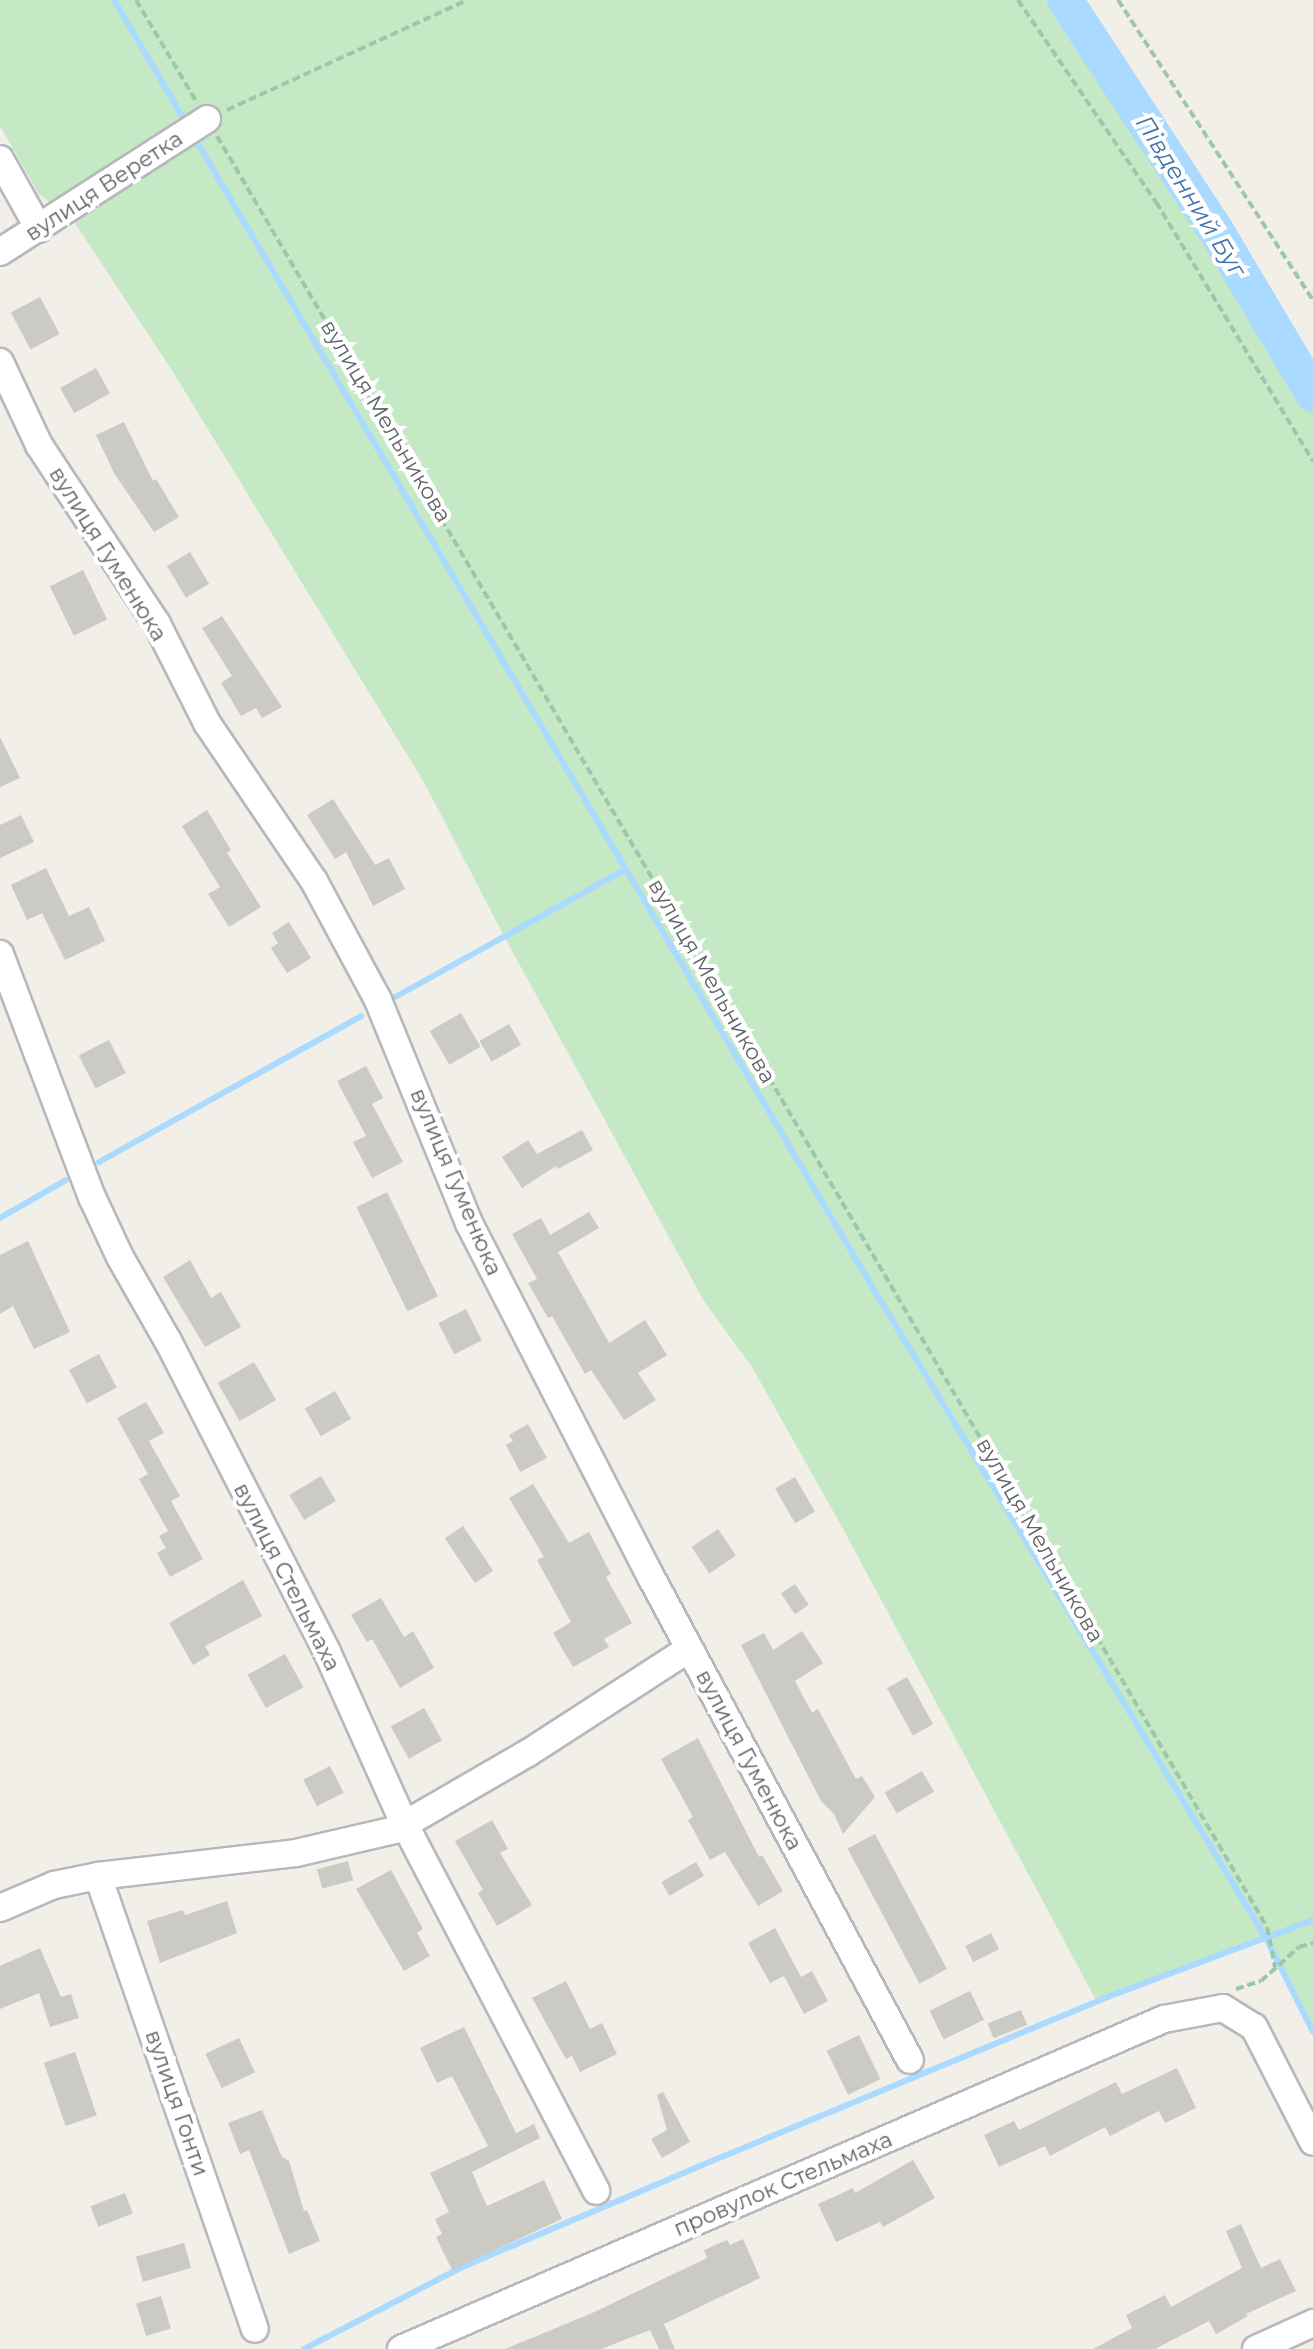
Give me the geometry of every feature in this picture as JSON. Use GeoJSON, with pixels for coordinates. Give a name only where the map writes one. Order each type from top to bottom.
{"type":"FeatureCollection","features":[{"type":"Feature","properties":{"kind":"street","name":"вулиця Веретка"},"geometry":{"type":"LineString","coordinates":[[0,252],[207,119]]}},
{"type":"Feature","properties":{"kind":"street"},"geometry":{"type":"LineString","coordinates":[[0,159],[39,229]]}},
{"type":"Feature","properties":{"kind":"street","name":"вулиця Гуменюка"},"geometry":{"type":"LineString","coordinates":[[0,362],[39,445],[157,624],[207,723],[314,881],[378,1000],[469,1223],[689,1649],[910,2060]]}},
{"type":"Feature","properties":{"kind":"street","name":"вулиця Стельмаха"},"geometry":{"type":"LineString","coordinates":[[0,954],[98,1209],[327,1652],[404,1823],[596,2191]]}},
{"type":"Feature","properties":{"kind":"street"},"geometry":{"type":"LineString","coordinates":[[0,1908],[54,1885],[98,1876],[296,1853],[395,1830],[528,1753],[689,1649]]}},
{"type":"Feature","properties":{"kind":"street","name":"вулиця Гонти"},"geometry":{"type":"LineString","coordinates":[[98,1876],[255,2329]]}},
{"type":"Feature","properties":{"kind":"street","name":"провулок Стельмаха"},"geometry":{"type":"LineString","coordinates":[[401,2349],[1164,2019],[1223,2008],[1254,2027],[1313,2142]]}},
{"type":"Feature","properties":{"kind":"street"},"geometry":{"type":"LineString","coordinates":[[1256,2349],[1313,2323]]}},
{"type":"Feature","properties":{"kind":"path","name":"вулиця Мельникова"},"geometry":{"type":"LineString","coordinates":[[136,0],[1267,1927],[1276,1967],[1299,1947],[1313,1943]]}},
{"type":"Feature","properties":{"kind":"path"},"geometry":{"type":"LineString","coordinates":[[207,119],[467,0]]}},
{"type":"Feature","properties":{"kind":"path"},"geometry":{"type":"LineString","coordinates":[[1018,0],[1156,202],[1313,461]]}},
{"type":"Feature","properties":{"kind":"path"},"geometry":{"type":"LineString","coordinates":[[1118,0],[1313,300]]}},
{"type":"Feature","properties":{"kind":"green space"},"geometry":{"type":"Polygon","coordinates":[[[0,0],[1065,0],[1215,229],[1313,394],[1313,2032],[1266,1938],[1097,2002],[842,1527],[752,1367],[704,1301],[505,938],[425,784],[173,372],[73,220],[39,194],[0,126],[0,0]]]}},
{"type":"Feature","properties":{"kind":"building"},"geometry":{"type":"Polygon","coordinates":[[[40,297],[60,334],[31,350],[11,312],[40,297]]]}},
{"type":"Feature","properties":{"kind":"building"},"geometry":{"type":"Polygon","coordinates":[[[96,368],[110,393],[74,413],[60,388],[96,368]]]}},
{"type":"Feature","properties":{"kind":"building"},"geometry":{"type":"Polygon","coordinates":[[[124,422],[153,481],[156,479],[179,517],[154,532],[114,473],[96,435],[124,422]]]}},
{"type":"Feature","properties":{"kind":"building"},"geometry":{"type":"Polygon","coordinates":[[[190,552],[209,584],[186,598],[167,566],[190,552]]]}},
{"type":"Feature","properties":{"kind":"building"},"geometry":{"type":"Polygon","coordinates":[[[83,570],[107,619],[74,636],[50,586],[83,570]]]}},
{"type":"Feature","properties":{"kind":"building"},"geometry":{"type":"Polygon","coordinates":[[[222,616],[282,707],[262,718],[256,708],[241,716],[221,683],[232,676],[202,628],[222,616]]]}},
{"type":"Feature","properties":{"kind":"building"},"geometry":{"type":"Polygon","coordinates":[[[0,737],[20,778],[0,787],[0,737]]]}},
{"type":"Feature","properties":{"kind":"building"},"geometry":{"type":"Polygon","coordinates":[[[333,799],[375,865],[389,858],[405,889],[373,906],[346,852],[335,859],[307,815],[333,799]]]}},
{"type":"Feature","properties":{"kind":"building"},"geometry":{"type":"Polygon","coordinates":[[[207,810],[231,850],[227,853],[261,907],[229,927],[208,894],[220,887],[182,826],[207,810]]]}},
{"type":"Feature","properties":{"kind":"building"},"geometry":{"type":"Polygon","coordinates":[[[21,815],[34,842],[0,858],[0,825],[21,815]]]}},
{"type":"Feature","properties":{"kind":"building"},"geometry":{"type":"Polygon","coordinates":[[[46,868],[69,916],[89,907],[105,941],[65,960],[42,913],[27,920],[11,885],[46,868]]]}},
{"type":"Feature","properties":{"kind":"building"},"geometry":{"type":"Polygon","coordinates":[[[289,922],[311,958],[287,973],[271,948],[278,943],[272,933],[289,922]]]}},
{"type":"Feature","properties":{"kind":"building"},"geometry":{"type":"Polygon","coordinates":[[[461,1013],[480,1047],[449,1065],[430,1031],[461,1013]]]}},
{"type":"Feature","properties":{"kind":"building"},"geometry":{"type":"Polygon","coordinates":[[[509,1024],[521,1045],[492,1062],[480,1041],[509,1024]]]}},
{"type":"Feature","properties":{"kind":"building"},"geometry":{"type":"Polygon","coordinates":[[[109,1040],[126,1073],[96,1088],[79,1055],[109,1040]]]}},
{"type":"Feature","properties":{"kind":"building"},"geometry":{"type":"Polygon","coordinates":[[[366,1066],[383,1098],[372,1104],[403,1162],[372,1178],[353,1142],[366,1136],[337,1081],[366,1066]]]}},
{"type":"Feature","properties":{"kind":"building"},"geometry":{"type":"Polygon","coordinates":[[[582,1130],[593,1150],[558,1169],[556,1166],[522,1188],[502,1157],[528,1140],[537,1154],[582,1130]]]}},
{"type":"Feature","properties":{"kind":"building"},"geometry":{"type":"Polygon","coordinates":[[[387,1192],[438,1296],[407,1311],[356,1207],[387,1192]]]}},
{"type":"Feature","properties":{"kind":"building"},"geometry":{"type":"Polygon","coordinates":[[[589,1212],[599,1228],[558,1252],[609,1343],[645,1320],[667,1355],[638,1373],[656,1400],[624,1420],[591,1370],[585,1374],[552,1316],[548,1318],[528,1283],[537,1279],[512,1234],[541,1218],[550,1235],[589,1212]]]}},
{"type":"Feature","properties":{"kind":"building"},"geometry":{"type":"Polygon","coordinates":[[[28,1241],[70,1332],[34,1349],[13,1306],[0,1314],[0,1255],[28,1241]]]}},
{"type":"Feature","properties":{"kind":"building"},"geometry":{"type":"Polygon","coordinates":[[[190,1260],[211,1298],[221,1292],[241,1327],[205,1347],[163,1277],[190,1260]]]}},
{"type":"Feature","properties":{"kind":"building"},"geometry":{"type":"Polygon","coordinates":[[[466,1309],[482,1340],[454,1354],[438,1323],[466,1309]]]}},
{"type":"Feature","properties":{"kind":"building"},"geometry":{"type":"Polygon","coordinates":[[[99,1354],[117,1388],[87,1404],[69,1370],[99,1354]]]}},
{"type":"Feature","properties":{"kind":"building"},"geometry":{"type":"Polygon","coordinates":[[[254,1362],[276,1400],[240,1421],[218,1383],[254,1362]]]}},
{"type":"Feature","properties":{"kind":"building"},"geometry":{"type":"Polygon","coordinates":[[[335,1391],[351,1419],[321,1436],[305,1408],[335,1391]]]}},
{"type":"Feature","properties":{"kind":"building"},"geometry":{"type":"Polygon","coordinates":[[[146,1402],[164,1433],[149,1441],[180,1496],[171,1501],[203,1559],[170,1577],[157,1553],[166,1548],[159,1536],[168,1531],[139,1479],[148,1474],[117,1418],[146,1402]]]}},
{"type":"Feature","properties":{"kind":"building"},"geometry":{"type":"Polygon","coordinates":[[[528,1424],[547,1458],[520,1472],[506,1445],[513,1441],[509,1435],[528,1424]]]}},
{"type":"Feature","properties":{"kind":"building"},"geometry":{"type":"Polygon","coordinates":[[[321,1476],[336,1501],[304,1520],[289,1495],[321,1476]]]}},
{"type":"Feature","properties":{"kind":"building"},"geometry":{"type":"Polygon","coordinates":[[[795,1477],[815,1512],[795,1523],[775,1488],[795,1477]]]}},
{"type":"Feature","properties":{"kind":"building"},"geometry":{"type":"Polygon","coordinates":[[[533,1484],[569,1543],[589,1532],[611,1574],[606,1577],[632,1623],[604,1639],[609,1647],[573,1667],[553,1633],[571,1622],[537,1560],[544,1557],[509,1498],[533,1484]]]}},
{"type":"Feature","properties":{"kind":"building"},"geometry":{"type":"Polygon","coordinates":[[[463,1526],[493,1571],[475,1583],[445,1538],[463,1526]]]}},
{"type":"Feature","properties":{"kind":"building"},"geometry":{"type":"Polygon","coordinates":[[[718,1529],[736,1556],[709,1573],[691,1547],[718,1529]]]}},
{"type":"Feature","properties":{"kind":"building"},"geometry":{"type":"Polygon","coordinates":[[[243,1580],[262,1616],[205,1646],[210,1655],[193,1665],[169,1623],[243,1580]]]}},
{"type":"Feature","properties":{"kind":"building"},"geometry":{"type":"Polygon","coordinates":[[[795,1584],[809,1605],[795,1614],[781,1594],[795,1584]]]}},
{"type":"Feature","properties":{"kind":"building"},"geometry":{"type":"Polygon","coordinates":[[[381,1598],[404,1637],[413,1631],[434,1668],[400,1688],[372,1639],[367,1642],[351,1615],[381,1598]]]}},
{"type":"Feature","properties":{"kind":"building"},"geometry":{"type":"Polygon","coordinates":[[[802,1631],[823,1663],[795,1681],[812,1713],[818,1709],[856,1779],[862,1776],[875,1797],[843,1834],[834,1814],[821,1801],[741,1645],[764,1633],[773,1650],[802,1631]]]}},
{"type":"Feature","properties":{"kind":"building"},"geometry":{"type":"Polygon","coordinates":[[[285,1654],[303,1687],[266,1708],[247,1675],[285,1654]]]}},
{"type":"Feature","properties":{"kind":"building"},"geometry":{"type":"Polygon","coordinates":[[[907,1677],[933,1724],[913,1735],[887,1688],[907,1677]]]}},
{"type":"Feature","properties":{"kind":"building"},"geometry":{"type":"Polygon","coordinates":[[[424,1708],[442,1740],[409,1759],[391,1726],[424,1708]]]}},
{"type":"Feature","properties":{"kind":"building"},"geometry":{"type":"Polygon","coordinates":[[[698,1738],[759,1857],[762,1855],[783,1891],[758,1906],[725,1852],[710,1860],[688,1820],[693,1817],[661,1759],[698,1738]]]}},
{"type":"Feature","properties":{"kind":"building"},"geometry":{"type":"Polygon","coordinates":[[[330,1766],[344,1793],[317,1806],[303,1780],[330,1766]]]}},
{"type":"Feature","properties":{"kind":"building"},"geometry":{"type":"Polygon","coordinates":[[[922,1771],[934,1792],[897,1813],[885,1792],[922,1771]]]}},
{"type":"Feature","properties":{"kind":"building"},"geometry":{"type":"Polygon","coordinates":[[[492,1820],[508,1849],[500,1853],[532,1905],[497,1926],[478,1893],[483,1890],[455,1841],[492,1820]]]}},
{"type":"Feature","properties":{"kind":"building"},"geometry":{"type":"Polygon","coordinates":[[[875,1834],[947,1969],[919,1984],[848,1849],[875,1834]]]}},
{"type":"Feature","properties":{"kind":"building"},"geometry":{"type":"Polygon","coordinates":[[[348,1861],[353,1880],[322,1889],[317,1869],[348,1861]]]}},
{"type":"Feature","properties":{"kind":"building"},"geometry":{"type":"Polygon","coordinates":[[[696,1862],[704,1876],[669,1896],[661,1882],[696,1862]]]}},
{"type":"Feature","properties":{"kind":"building"},"geometry":{"type":"Polygon","coordinates":[[[391,1870],[423,1929],[417,1933],[430,1956],[404,1971],[356,1889],[391,1870]]]}},
{"type":"Feature","properties":{"kind":"building"},"geometry":{"type":"Polygon","coordinates":[[[227,1901],[237,1933],[160,1963],[147,1921],[183,1910],[185,1915],[227,1901]]]}},
{"type":"Feature","properties":{"kind":"building"},"geometry":{"type":"Polygon","coordinates":[[[775,1928],[801,1977],[812,1971],[828,2001],[804,2014],[784,1976],[770,1983],[748,1943],[775,1928]]]}},
{"type":"Feature","properties":{"kind":"building"},"geometry":{"type":"Polygon","coordinates":[[[991,1933],[999,1949],[973,1962],[965,1946],[991,1933]]]}},
{"type":"Feature","properties":{"kind":"building"},"geometry":{"type":"Polygon","coordinates":[[[40,1948],[61,1997],[71,1994],[79,2018],[50,2027],[39,1993],[0,2009],[0,1966],[40,1948]]]}},
{"type":"Feature","properties":{"kind":"building"},"geometry":{"type":"Polygon","coordinates":[[[566,1981],[590,2029],[602,2023],[617,2054],[580,2072],[572,2056],[566,2059],[532,1998],[566,1981]]]}},
{"type":"Feature","properties":{"kind":"building"},"geometry":{"type":"Polygon","coordinates":[[[970,1991],[984,2020],[944,2039],[930,2011],[970,1991]]]}},
{"type":"Feature","properties":{"kind":"building"},"geometry":{"type":"Polygon","coordinates":[[[1021,2010],[1027,2025],[994,2038],[988,2023],[1021,2010]]]}},
{"type":"Feature","properties":{"kind":"building"},"geometry":{"type":"Polygon","coordinates":[[[464,2027],[516,2133],[534,2124],[540,2138],[472,2172],[487,2206],[544,2180],[562,2219],[452,2270],[436,2237],[442,2234],[435,2219],[449,2212],[430,2173],[488,2146],[452,2076],[437,2083],[420,2048],[464,2027]]]}},
{"type":"Feature","properties":{"kind":"building"},"geometry":{"type":"Polygon","coordinates":[[[859,2035],[880,2079],[848,2095],[827,2051],[859,2035]]]}},
{"type":"Feature","properties":{"kind":"building"},"geometry":{"type":"Polygon","coordinates":[[[239,2038],[255,2072],[222,2088],[205,2054],[239,2038]]]}},
{"type":"Feature","properties":{"kind":"building"},"geometry":{"type":"Polygon","coordinates":[[[75,2052],[97,2115],[66,2126],[44,2063],[75,2052]]]}},
{"type":"Feature","properties":{"kind":"building"},"geometry":{"type":"Polygon","coordinates":[[[1177,2068],[1196,2108],[1165,2123],[1159,2111],[1110,2136],[1105,2127],[1050,2156],[1045,2146],[999,2167],[984,2135],[1014,2121],[1019,2130],[1116,2082],[1122,2094],[1177,2068]]]}},
{"type":"Feature","properties":{"kind":"building"},"geometry":{"type":"Polygon","coordinates":[[[663,2092],[690,2142],[662,2158],[651,2139],[667,2130],[657,2095],[663,2092]]]}},
{"type":"Feature","properties":{"kind":"building"},"geometry":{"type":"Polygon","coordinates":[[[262,2110],[282,2157],[289,2161],[304,2211],[307,2210],[320,2241],[289,2254],[249,2150],[240,2154],[228,2123],[262,2110]]]}},
{"type":"Feature","properties":{"kind":"building"},"geometry":{"type":"Polygon","coordinates":[[[913,2160],[935,2198],[883,2227],[880,2222],[836,2242],[818,2204],[853,2188],[855,2193],[913,2160]]]}},
{"type":"Feature","properties":{"kind":"building"},"geometry":{"type":"Polygon","coordinates":[[[125,2193],[133,2214],[98,2227],[90,2206],[125,2193]]]}},
{"type":"Feature","properties":{"kind":"building"},"geometry":{"type":"Polygon","coordinates":[[[1241,2224],[1261,2268],[1280,2259],[1296,2291],[1246,2314],[1248,2316],[1216,2334],[1209,2321],[1155,2349],[1093,2349],[1132,2328],[1126,2315],[1165,2295],[1171,2307],[1242,2268],[1226,2231],[1241,2224]]]}},
{"type":"Feature","properties":{"kind":"building"},"geometry":{"type":"Polygon","coordinates":[[[743,2239],[760,2278],[664,2324],[675,2349],[659,2349],[650,2330],[601,2349],[505,2349],[590,2314],[707,2258],[704,2250],[727,2240],[730,2245],[743,2239]]]}},
{"type":"Feature","properties":{"kind":"building"},"geometry":{"type":"Polygon","coordinates":[[[184,2243],[191,2268],[143,2282],[136,2257],[184,2243]]]}},
{"type":"Feature","properties":{"kind":"building"},"geometry":{"type":"Polygon","coordinates":[[[161,2296],[171,2329],[146,2336],[136,2304],[161,2296]]]}},
{"type":"Feature","properties":{"kind":"waterway"},"geometry":{"type":"LineString","coordinates":[[114,0],[182,116]]}},
{"type":"Feature","properties":{"kind":"waterway","name":"Південний Буг"},"geometry":{"type":"LineString","coordinates":[[1065,0],[1215,229],[1313,394]]}},
{"type":"Feature","properties":{"kind":"waterway"},"geometry":{"type":"LineString","coordinates":[[198,144],[876,1293],[1266,1938],[1313,2032]]}},
{"type":"Feature","properties":{"kind":"waterway"},"geometry":{"type":"LineString","coordinates":[[388,1001],[626,869]]}},
{"type":"Feature","properties":{"kind":"waterway"},"geometry":{"type":"LineString","coordinates":[[99,1162],[361,1016]]}},
{"type":"Feature","properties":{"kind":"waterway"},"geometry":{"type":"LineString","coordinates":[[0,1218],[66,1180]]}},
{"type":"Feature","properties":{"kind":"waterway"},"geometry":{"type":"LineString","coordinates":[[304,2349],[460,2268],[1118,1993],[1313,1920]]}}]}
